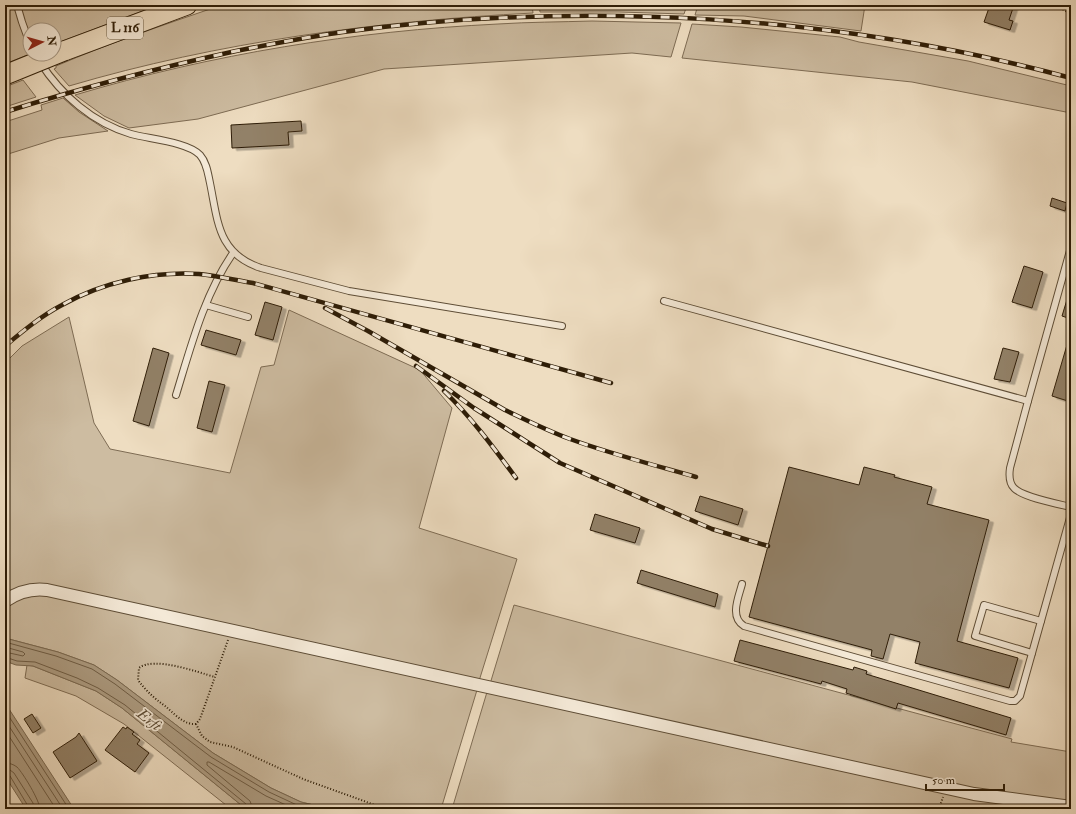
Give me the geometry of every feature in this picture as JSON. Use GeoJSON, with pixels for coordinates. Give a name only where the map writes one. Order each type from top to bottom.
{"type":"FeatureCollection","features":[{"type":"Feature","properties":{"kind":"main road","name":"L 116"},"geometry":{"type":"LineString","coordinates":[[5,76],[64,51],[187,5]]}},
{"type":"Feature","properties":{"kind":"street"},"geometry":{"type":"LineString","coordinates":[[5,602],[22,592],[36,589],[47,590],[960,791],[1071,808]]}},
{"type":"Feature","properties":{"kind":"lane"},"geometry":{"type":"LineString","coordinates":[[17,5],[22,22]]}},
{"type":"Feature","properties":{"kind":"lane"},"geometry":{"type":"LineString","coordinates":[[41,62],[59,87],[79,106],[96,118],[126,132],[186,146],[199,154],[207,168],[223,236],[228,247],[242,260],[252,265],[336,288],[562,326]]}},
{"type":"Feature","properties":{"kind":"lane"},"geometry":{"type":"LineString","coordinates":[[1071,247],[1010,468],[1010,479],[1012,484],[1014,488],[1022,494],[1071,507]]}},
{"type":"Feature","properties":{"kind":"lane"},"geometry":{"type":"LineString","coordinates":[[176,395],[200,319],[223,270],[233,253]]}},
{"type":"Feature","properties":{"kind":"lane"},"geometry":{"type":"LineString","coordinates":[[664,301],[1028,401]]}},
{"type":"Feature","properties":{"kind":"lane"},"geometry":{"type":"LineString","coordinates":[[206,305],[248,317]]}},
{"type":"Feature","properties":{"kind":"lane"},"geometry":{"type":"LineString","coordinates":[[742,584],[736,614],[739,623],[744,626],[1010,701],[1017,700],[1020,696],[1071,514]]}},
{"type":"Feature","properties":{"kind":"lane"},"geometry":{"type":"LineString","coordinates":[[1032,653],[975,636],[977,628],[984,605],[1041,621]]}},
{"type":"Feature","properties":{"kind":"path"},"geometry":{"type":"LineString","coordinates":[[1055,5],[1071,14]]}},
{"type":"Feature","properties":{"kind":"path"},"geometry":{"type":"LineString","coordinates":[[196,724],[200,719],[231,631]]}},
{"type":"Feature","properties":{"kind":"path"},"geometry":{"type":"LineString","coordinates":[[196,724],[188,723],[176,716],[146,692],[138,680],[139,668],[145,663],[161,663],[192,669],[215,678]]}},
{"type":"Feature","properties":{"kind":"path"},"geometry":{"type":"LineString","coordinates":[[196,724],[202,736],[210,742],[233,746],[304,779],[386,809]]}},
{"type":"Feature","properties":{"kind":"shaded area"},"geometry":{"type":"Polygon","coordinates":[[[5,5],[159,5],[62,41],[62,22],[22,22],[22,57],[5,64],[5,5]]]}},
{"type":"Feature","properties":{"kind":"shaded area"},"geometry":{"type":"Polygon","coordinates":[[[222,5],[532,5],[533,13],[416,22],[298,36],[182,57],[69,86],[54,69],[56,66],[97,49],[222,5]]]}},
{"type":"Feature","properties":{"kind":"shaded area"},"geometry":{"type":"Polygon","coordinates":[[[539,5],[687,5],[684,14],[540,12],[539,5]]]}},
{"type":"Feature","properties":{"kind":"shaded area"},"geometry":{"type":"Polygon","coordinates":[[[698,5],[865,5],[861,31],[744,16],[695,15],[698,5]]]}},
{"type":"Feature","properties":{"kind":"shaded area"},"geometry":{"type":"Polygon","coordinates":[[[592,21],[681,23],[671,57],[632,53],[384,69],[198,119],[129,128],[104,116],[75,95],[127,80],[231,56],[337,39],[444,27],[592,21]]]}},
{"type":"Feature","properties":{"kind":"shaded area"},"geometry":{"type":"Polygon","coordinates":[[[692,24],[741,27],[840,37],[859,42],[968,61],[1071,86],[1071,113],[912,82],[682,58],[692,24]]]}},
{"type":"Feature","properties":{"kind":"shaded area"},"geometry":{"type":"Polygon","coordinates":[[[23,80],[36,97],[5,107],[5,87],[23,80]]]}},
{"type":"Feature","properties":{"kind":"shaded area"},"geometry":{"type":"Polygon","coordinates":[[[63,98],[79,112],[108,131],[59,138],[5,155],[5,122],[42,110],[41,105],[63,98]]]}},
{"type":"Feature","properties":{"kind":"shaded area"},"geometry":{"type":"Polygon","coordinates":[[[289,310],[420,370],[452,408],[419,528],[517,559],[479,681],[73,593],[5,597],[5,363],[22,346],[69,317],[94,423],[110,449],[230,473],[261,367],[274,365],[289,310]]]}},
{"type":"Feature","properties":{"kind":"shaded area"},"geometry":{"type":"Polygon","coordinates":[[[40,594],[477,690],[441,809],[330,809],[301,802],[271,788],[213,753],[117,680],[94,665],[58,652],[5,638],[5,608],[14,600],[40,594]]]}},
{"type":"Feature","properties":{"kind":"shaded area"},"geometry":{"type":"Polygon","coordinates":[[[514,605],[1012,739],[1011,742],[1071,752],[1071,804],[977,792],[490,684],[514,605]]]}},
{"type":"Feature","properties":{"kind":"shaded area"},"geometry":{"type":"Polygon","coordinates":[[[27,665],[96,691],[122,708],[246,809],[231,809],[124,724],[76,696],[25,678],[27,665]]]}},
{"type":"Feature","properties":{"kind":"shaded area"},"geometry":{"type":"Polygon","coordinates":[[[487,692],[1058,809],[452,809],[487,692]]]}},
{"type":"Feature","properties":{"kind":"water","name":"Erft"},"geometry":{"type":"Polygon","coordinates":[[[5,638],[58,652],[94,665],[117,680],[213,753],[271,788],[301,802],[330,809],[246,809],[122,708],[96,691],[33,666],[16,665],[5,661],[5,638]]]}},
{"type":"Feature","properties":{"kind":"water"},"geometry":{"type":"Polygon","coordinates":[[[9,709],[74,809],[26,809],[5,776],[5,711],[9,709]]]}},
{"type":"Feature","properties":{"kind":"building"},"geometry":{"type":"Polygon","coordinates":[[[990,5],[1014,5],[1009,20],[1013,21],[1010,30],[984,22],[990,5]]]}},
{"type":"Feature","properties":{"kind":"building"},"geometry":{"type":"Polygon","coordinates":[[[301,121],[302,131],[288,132],[289,145],[232,148],[231,125],[301,121]]]}},
{"type":"Feature","properties":{"kind":"building"},"geometry":{"type":"Polygon","coordinates":[[[1052,198],[1067,203],[1065,211],[1050,206],[1052,198]]]}},
{"type":"Feature","properties":{"kind":"building"},"geometry":{"type":"Polygon","coordinates":[[[1024,266],[1043,272],[1032,308],[1012,302],[1024,266]]]}},
{"type":"Feature","properties":{"kind":"building"},"geometry":{"type":"Polygon","coordinates":[[[1069,293],[1071,293],[1071,319],[1062,316],[1069,293]]]}},
{"type":"Feature","properties":{"kind":"building"},"geometry":{"type":"Polygon","coordinates":[[[265,302],[282,307],[273,340],[255,335],[265,302]]]}},
{"type":"Feature","properties":{"kind":"building"},"geometry":{"type":"Polygon","coordinates":[[[206,330],[241,340],[236,355],[201,345],[206,330]]]}},
{"type":"Feature","properties":{"kind":"building"},"geometry":{"type":"Polygon","coordinates":[[[1069,338],[1071,338],[1071,402],[1052,396],[1069,338]]]}},
{"type":"Feature","properties":{"kind":"building"},"geometry":{"type":"Polygon","coordinates":[[[153,348],[169,353],[149,426],[133,421],[153,348]]]}},
{"type":"Feature","properties":{"kind":"building"},"geometry":{"type":"Polygon","coordinates":[[[1003,348],[1019,352],[1010,382],[994,379],[1003,348]]]}},
{"type":"Feature","properties":{"kind":"building"},"geometry":{"type":"Polygon","coordinates":[[[209,381],[225,385],[212,432],[197,428],[209,381]]]}},
{"type":"Feature","properties":{"kind":"building"},"geometry":{"type":"Polygon","coordinates":[[[789,467],[859,485],[864,467],[895,475],[894,477],[932,487],[927,504],[989,520],[957,641],[1018,658],[1009,688],[915,663],[920,642],[890,634],[883,659],[871,656],[872,650],[749,617],[789,467]]]}},
{"type":"Feature","properties":{"kind":"building"},"geometry":{"type":"Polygon","coordinates":[[[700,496],[743,509],[738,525],[695,511],[700,496]]]}},
{"type":"Feature","properties":{"kind":"building"},"geometry":{"type":"Polygon","coordinates":[[[595,514],[640,528],[635,543],[590,530],[595,514]]]}},
{"type":"Feature","properties":{"kind":"building"},"geometry":{"type":"Polygon","coordinates":[[[641,570],[718,594],[715,607],[637,583],[641,570]]]}},
{"type":"Feature","properties":{"kind":"building"},"geometry":{"type":"Polygon","coordinates":[[[740,640],[853,670],[854,667],[867,671],[866,674],[1011,718],[1006,735],[898,703],[896,709],[846,693],[847,689],[822,681],[821,684],[734,661],[740,640]]]}},
{"type":"Feature","properties":{"kind":"building"},"geometry":{"type":"Polygon","coordinates":[[[32,714],[41,728],[33,733],[24,719],[32,714]]]}},
{"type":"Feature","properties":{"kind":"building"},"geometry":{"type":"Polygon","coordinates":[[[123,727],[126,729],[127,727],[134,732],[132,734],[140,740],[137,744],[149,753],[135,772],[105,750],[123,727]]]}},
{"type":"Feature","properties":{"kind":"building"},"geometry":{"type":"Polygon","coordinates":[[[79,733],[97,761],[70,778],[53,752],[76,737],[79,733]]]}},
{"type":"Feature","properties":{"kind":"railway"},"geometry":{"type":"LineString","coordinates":[[5,112],[149,71],[236,51],[290,41],[343,32],[433,22],[525,17],[617,16],[709,19],[801,27],[893,40],[983,57],[1071,78]]}},
{"type":"Feature","properties":{"kind":"railway"},"geometry":{"type":"LineString","coordinates":[[5,346],[25,329],[47,314],[94,290],[111,284],[146,276],[164,274],[199,274],[253,283],[611,383]]}},
{"type":"Feature","properties":{"kind":"railway"},"geometry":{"type":"LineString","coordinates":[[325,308],[505,410],[537,425],[601,450],[696,477]]}},
{"type":"Feature","properties":{"kind":"railway"},"geometry":{"type":"LineString","coordinates":[[416,366],[474,408],[560,463],[712,529],[768,546]]}},
{"type":"Feature","properties":{"kind":"railway"},"geometry":{"type":"LineString","coordinates":[[444,391],[473,422],[516,478]]}}]}
